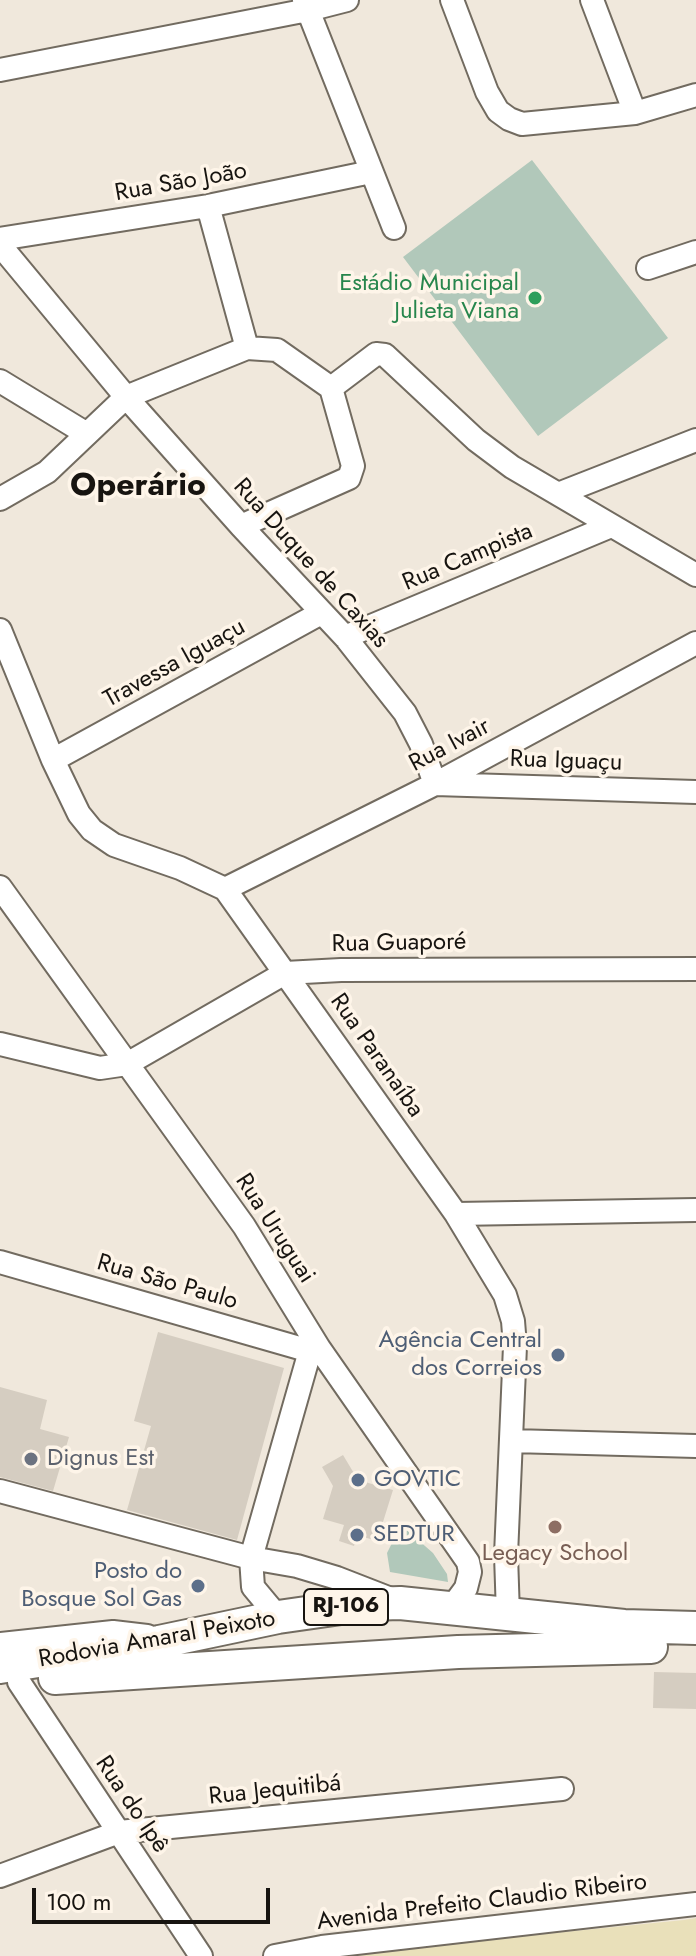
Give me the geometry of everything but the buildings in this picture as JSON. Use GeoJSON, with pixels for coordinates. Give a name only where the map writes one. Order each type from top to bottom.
{"type":"FeatureCollection","features":[{"type":"Feature","properties":{"kind":"highway","name":"Rodovia Amaral Peixoto"},"geometry":{"type":"LineString","coordinates":[[6,1678],[278,1617],[369,1604],[452,1607],[624,1626],[696,1628]]}},
{"type":"Feature","properties":{"kind":"highway"},"geometry":{"type":"LineString","coordinates":[[458,1652],[486,1644],[508,1615]]}},
{"type":"Feature","properties":{"kind":"highway"},"geometry":{"type":"LineString","coordinates":[[278,1617],[271,1630],[271,1647],[275,1654],[284,1659],[304,1663]]}},
{"type":"Feature","properties":{"kind":"highway","name":"Rodovia Amaral Peixoto"},"geometry":{"type":"LineString","coordinates":[[6,1678],[458,1652],[696,1647]]}},
{"type":"Feature","properties":{"kind":"street"},"geometry":{"type":"LineString","coordinates":[[0,70],[306,5],[347,0]]}},
{"type":"Feature","properties":{"kind":"street"},"geometry":{"type":"LineString","coordinates":[[452,0],[487,92],[498,111],[509,119],[522,124],[635,113],[696,95]]}},
{"type":"Feature","properties":{"kind":"street"},"geometry":{"type":"LineString","coordinates":[[592,0],[635,113]]}},
{"type":"Feature","properties":{"kind":"street"},"geometry":{"type":"LineString","coordinates":[[306,5],[394,228]]}},
{"type":"Feature","properties":{"kind":"street","name":"Rua São João"},"geometry":{"type":"LineString","coordinates":[[0,239],[208,206],[371,172]]}},
{"type":"Feature","properties":{"kind":"street"},"geometry":{"type":"LineString","coordinates":[[208,206],[247,348]]}},
{"type":"Feature","properties":{"kind":"street","name":"Rua Duque de Caxias"},"geometry":{"type":"LineString","coordinates":[[0,245],[126,397],[345,637],[405,713],[421,744],[435,784]]}},
{"type":"Feature","properties":{"kind":"street"},"geometry":{"type":"LineString","coordinates":[[648,268],[696,252]]}},
{"type":"Feature","properties":{"kind":"street"},"geometry":{"type":"LineString","coordinates":[[0,499],[47,472],[126,397],[247,348],[277,350],[331,388],[353,466],[349,478],[241,526]]}},
{"type":"Feature","properties":{"kind":"street"},"geometry":{"type":"LineString","coordinates":[[331,388],[376,354],[385,355],[476,440],[512,467],[696,575]]}},
{"type":"Feature","properties":{"kind":"street"},"geometry":{"type":"LineString","coordinates":[[0,381],[87,434]]}},
{"type":"Feature","properties":{"kind":"street"},"geometry":{"type":"LineString","coordinates":[[558,494],[696,440]]}},
{"type":"Feature","properties":{"kind":"street","name":"Rua Campista"},"geometry":{"type":"LineString","coordinates":[[345,637],[611,526]]}},
{"type":"Feature","properties":{"kind":"street","name":"Travessa Iguaçu"},"geometry":{"type":"LineString","coordinates":[[53,760],[321,613]]}},
{"type":"Feature","properties":{"kind":"street","name":"Rua Paranaíba"},"geometry":{"type":"LineString","coordinates":[[0,630],[53,760],[79,814],[92,830],[114,845],[180,868],[225,889],[456,1214],[500,1285],[513,1321],[512,1441],[506,1555],[508,1615]]}},
{"type":"Feature","properties":{"kind":"street","name":"Rua Ivair"},"geometry":{"type":"LineString","coordinates":[[225,889],[435,784],[696,643]]}},
{"type":"Feature","properties":{"kind":"street","name":"Rua Iguaçu"},"geometry":{"type":"LineString","coordinates":[[435,784],[696,792]]}},
{"type":"Feature","properties":{"kind":"street","name":"Rua Uruguai"},"geometry":{"type":"LineString","coordinates":[[0,887],[244,1226],[314,1349],[468,1562]]}},
{"type":"Feature","properties":{"kind":"street","name":"Rua Guaporé"},"geometry":{"type":"LineString","coordinates":[[127,1064],[285,973],[341,970],[696,969]]}},
{"type":"Feature","properties":{"kind":"street"},"geometry":{"type":"LineString","coordinates":[[0,1044],[100,1068],[127,1064]]}},
{"type":"Feature","properties":{"kind":"street"},"geometry":{"type":"LineString","coordinates":[[456,1214],[696,1210]]}},
{"type":"Feature","properties":{"kind":"street","name":"Rua São Paulo"},"geometry":{"type":"LineString","coordinates":[[0,1262],[314,1349]]}},
{"type":"Feature","properties":{"kind":"street"},"geometry":{"type":"LineString","coordinates":[[278,1617],[253,1587],[251,1558],[314,1349]]}},
{"type":"Feature","properties":{"kind":"street"},"geometry":{"type":"LineString","coordinates":[[512,1441],[696,1446]]}},
{"type":"Feature","properties":{"kind":"street"},"geometry":{"type":"LineString","coordinates":[[0,1491],[251,1558],[297,1566],[400,1603]]}},
{"type":"Feature","properties":{"kind":"street"},"geometry":{"type":"LineString","coordinates":[[452,1607],[466,1588],[470,1572],[468,1562],[485,1567],[506,1555]]}},
{"type":"Feature","properties":{"kind":"street"},"geometry":{"type":"LineString","coordinates":[[0,1644],[113,1632],[136,1634],[159,1642]]}},
{"type":"Feature","properties":{"kind":"street","name":"Rua do Ipê"},"geometry":{"type":"LineString","coordinates":[[6,1678],[119,1832],[201,1956]]}},
{"type":"Feature","properties":{"kind":"street","name":"Rua Jequitibá"},"geometry":{"type":"LineString","coordinates":[[0,1876],[119,1832],[562,1789]]}},
{"type":"Feature","properties":{"kind":"street","name":"Avenida Prefeito Claudio Ribeiro"},"geometry":{"type":"LineString","coordinates":[[275,1956],[337,1945],[696,1904]]}},
{"type":"Feature","properties":{"kind":"green space","name":"Estádio Municipal Julieta Viana"},"geometry":{"type":"Polygon","coordinates":[[[532,160],[668,338],[538,436],[403,257],[532,160]]]}},
{"type":"Feature","properties":{"kind":"green space"},"geometry":{"type":"Polygon","coordinates":[[[401,1525],[433,1553],[447,1574],[448,1582],[390,1572],[387,1553],[401,1525]]]}},
{"type":"Feature","properties":{"kind":"sand"},"geometry":{"type":"Polygon","coordinates":[[[696,1918],[696,1956],[325,1956],[684,1920],[696,1918]]]}},
{"type":"Feature","properties":{"kind":"place","name":"Estádio Municipal Julieta Viana"},"geometry":{"type":"Point","coordinates":[535,298]}},
{"type":"Feature","properties":{"kind":"place","name":"Agência Central dos Correios"},"geometry":{"type":"Point","coordinates":[558,1355]}},
{"type":"Feature","properties":{"kind":"place","name":"Dignus Est"},"geometry":{"type":"Point","coordinates":[31,1459]}},
{"type":"Feature","properties":{"kind":"place","name":"GOVTIC"},"geometry":{"type":"Point","coordinates":[358,1480]}},
{"type":"Feature","properties":{"kind":"place","name":"Legacy School"},"geometry":{"type":"Point","coordinates":[555,1527]}},
{"type":"Feature","properties":{"kind":"place","name":"SEDTUR"},"geometry":{"type":"Point","coordinates":[357,1535]}},
{"type":"Feature","properties":{"kind":"place","name":"Posto do Bosque Sol Gas"},"geometry":{"type":"Point","coordinates":[198,1586]}},
{"type":"Feature","properties":{"kind":"district","name":"Operário"},"geometry":{"type":"Point","coordinates":[138,487]}}]}
